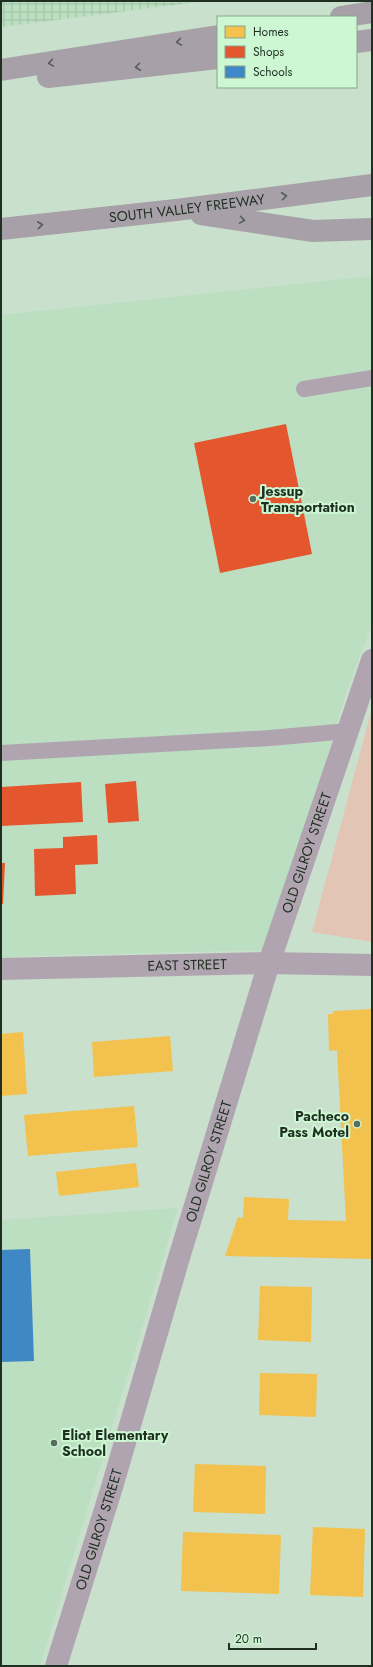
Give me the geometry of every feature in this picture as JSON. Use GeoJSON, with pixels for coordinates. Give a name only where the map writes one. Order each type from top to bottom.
{"type":"FeatureCollection","features":[{"type":"Feature","properties":{"kind":"highway"},"geometry":{"type":"LineString","coordinates":[[347,16],[372,12]]}},
{"type":"Feature","properties":{"kind":"highway"},"geometry":{"type":"LineString","coordinates":[[1,70],[217,36]]}},
{"type":"Feature","properties":{"kind":"highway"},"geometry":{"type":"LineString","coordinates":[[357,42],[372,40]]}},
{"type":"Feature","properties":{"kind":"highway"},"geometry":{"type":"LineString","coordinates":[[1,83],[217,58]]}},
{"type":"Feature","properties":{"kind":"highway","name":"SOUTH VALLEY FREEWAY"},"geometry":{"type":"LineString","coordinates":[[1,229],[176,210],[372,185]]}},
{"type":"Feature","properties":{"kind":"highway"},"geometry":{"type":"LineString","coordinates":[[176,210],[313,231],[372,229]]}},
{"type":"Feature","properties":{"kind":"street","name":"OLD GILROY STREET"},"geometry":{"type":"LineString","coordinates":[[56,1666],[112,1487],[178,1261],[269,963],[372,660]]}},
{"type":"Feature","properties":{"kind":"street","name":"EAST STREET"},"geometry":{"type":"LineString","coordinates":[[1,969],[269,963],[372,965]]}},
{"type":"Feature","properties":{"kind":"lane"},"geometry":{"type":"LineString","coordinates":[[304,389],[372,378]]}},
{"type":"Feature","properties":{"kind":"lane"},"geometry":{"type":"LineString","coordinates":[[1,753],[270,738],[348,732]]}},
{"type":"Feature","properties":{"kind":"shaded area"},"geometry":{"type":"Polygon","coordinates":[[[1,1],[206,1],[1,27],[1,1]]]}},
{"type":"Feature","properties":{"kind":"shaded area"},"geometry":{"type":"Polygon","coordinates":[[[372,276],[372,625],[346,692],[271,950],[27,956],[1,959],[1,315],[372,276]]]}},
{"type":"Feature","properties":{"kind":"shaded area"},"geometry":{"type":"Polygon","coordinates":[[[372,708],[372,942],[312,932],[372,708]]]}},
{"type":"Feature","properties":{"kind":"shaded area","name":"Eliot Elementary School"},"geometry":{"type":"Polygon","coordinates":[[[178,1208],[40,1666],[1,1666],[1,1220],[178,1208]]]}},
{"type":"Feature","properties":{"kind":"building: Homes","name":"Pacheco Pass Motel"},"geometry":{"type":"Polygon","coordinates":[[[372,1009],[372,1259],[225,1256],[238,1217],[243,1218],[244,1197],[289,1199],[288,1220],[346,1221],[337,1050],[329,1051],[328,1014],[333,1014],[333,1011],[372,1009]]]}},
{"type":"Feature","properties":{"kind":"building: Homes"},"geometry":{"type":"Polygon","coordinates":[[[23,1032],[27,1094],[1,1096],[1,1034],[23,1032]]]}},
{"type":"Feature","properties":{"kind":"building: Homes"},"geometry":{"type":"Polygon","coordinates":[[[170,1036],[173,1071],[94,1077],[92,1042],[170,1036]]]}},
{"type":"Feature","properties":{"kind":"building: Homes"},"geometry":{"type":"Polygon","coordinates":[[[134,1106],[138,1147],[28,1156],[24,1115],[134,1106]]]}},
{"type":"Feature","properties":{"kind":"building: Homes"},"geometry":{"type":"Polygon","coordinates":[[[136,1163],[139,1187],[59,1196],[56,1172],[136,1163]]]}},
{"type":"Feature","properties":{"kind":"building: Homes"},"geometry":{"type":"Polygon","coordinates":[[[260,1286],[312,1287],[311,1342],[258,1340],[260,1286]]]}},
{"type":"Feature","properties":{"kind":"building: Homes"},"geometry":{"type":"Polygon","coordinates":[[[260,1373],[317,1374],[316,1417],[259,1415],[260,1373]]]}},
{"type":"Feature","properties":{"kind":"building: Homes"},"geometry":{"type":"Polygon","coordinates":[[[195,1464],[266,1466],[265,1514],[193,1512],[195,1464]]]}},
{"type":"Feature","properties":{"kind":"building: Homes"},"geometry":{"type":"Polygon","coordinates":[[[313,1527],[365,1529],[363,1597],[310,1595],[313,1527]]]}},
{"type":"Feature","properties":{"kind":"building: Homes"},"geometry":{"type":"Polygon","coordinates":[[[183,1532],[281,1535],[279,1594],[181,1591],[183,1532]]]}},
{"type":"Feature","properties":{"kind":"building: Shops","name":"Jessup Transportation"},"geometry":{"type":"Polygon","coordinates":[[[286,424],[312,554],[220,573],[194,443],[286,424]]]}},
{"type":"Feature","properties":{"kind":"building: Shops"},"geometry":{"type":"Polygon","coordinates":[[[136,781],[139,821],[108,823],[105,784],[136,781]]]}},
{"type":"Feature","properties":{"kind":"building: Shops"},"geometry":{"type":"Polygon","coordinates":[[[81,782],[83,822],[1,826],[1,787],[81,782]]]}},
{"type":"Feature","properties":{"kind":"building: Shops"},"geometry":{"type":"Polygon","coordinates":[[[97,835],[98,864],[75,865],[76,894],[35,896],[34,849],[63,848],[63,837],[97,835]]]}},
{"type":"Feature","properties":{"kind":"building: Shops"},"geometry":{"type":"Polygon","coordinates":[[[1,863],[5,863],[3,904],[1,904],[1,863]]]}},
{"type":"Feature","properties":{"kind":"building: Schools"},"geometry":{"type":"Polygon","coordinates":[[[30,1249],[34,1361],[1,1362],[1,1250],[30,1249]]]}},
{"type":"Feature","properties":{"kind":"place","name":"Jessup Transportation"},"geometry":{"type":"Point","coordinates":[253,499]}},
{"type":"Feature","properties":{"kind":"place","name":"Pacheco Pass Motel"},"geometry":{"type":"Point","coordinates":[357,1124]}},
{"type":"Feature","properties":{"kind":"place","name":"Eliot Elementary School"},"geometry":{"type":"Point","coordinates":[54,1443]}}]}
